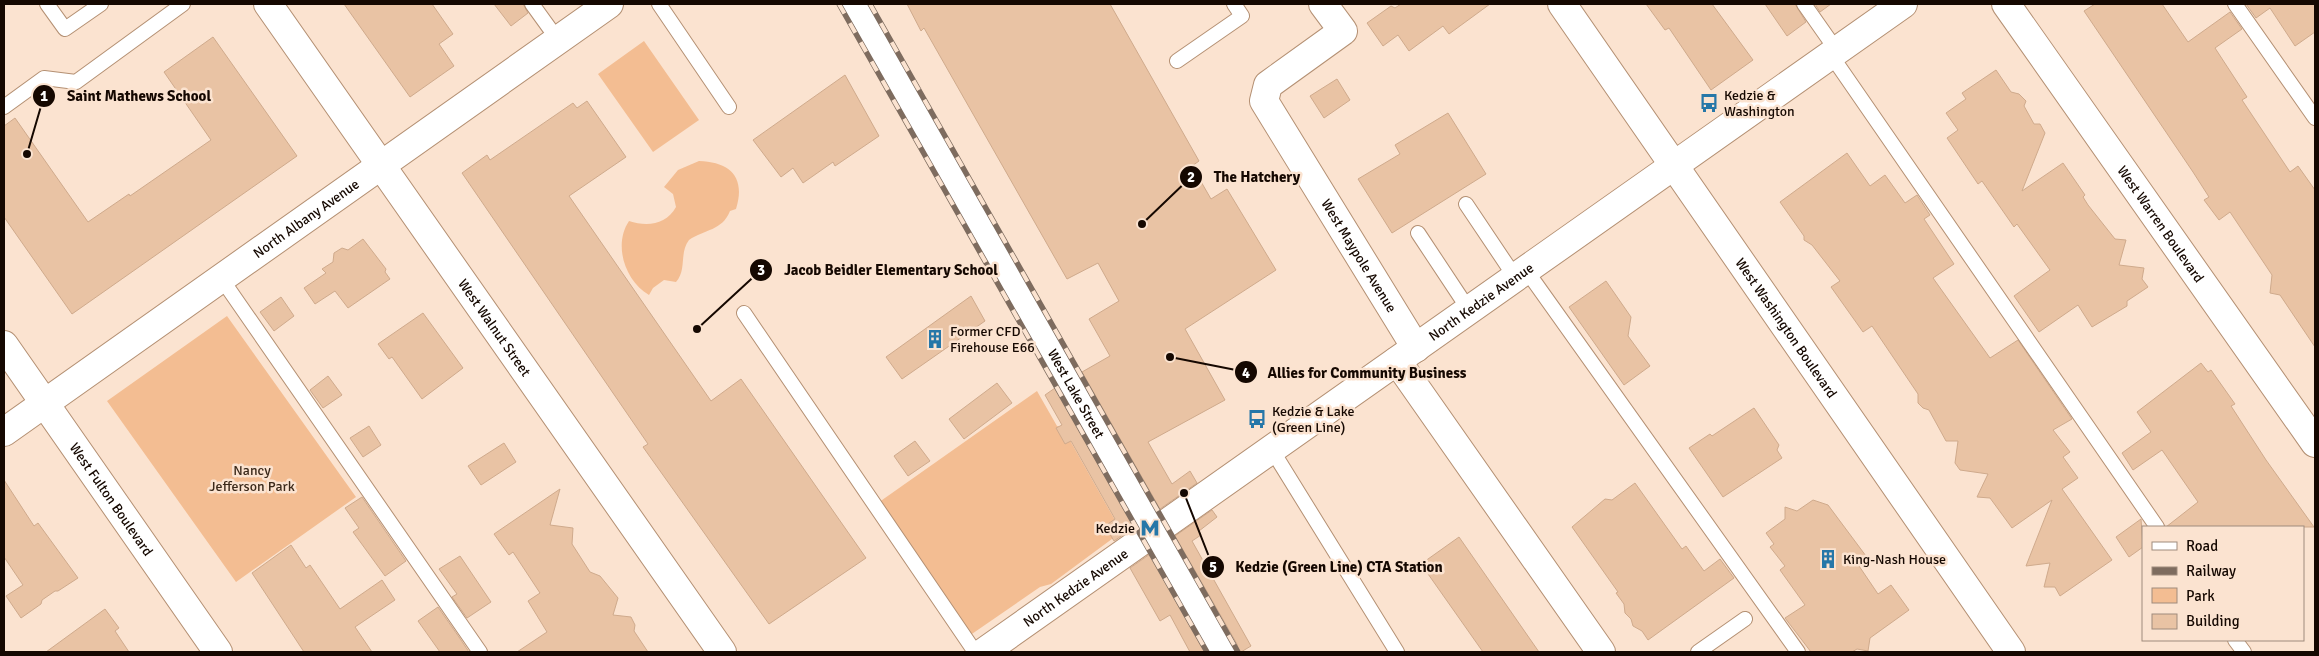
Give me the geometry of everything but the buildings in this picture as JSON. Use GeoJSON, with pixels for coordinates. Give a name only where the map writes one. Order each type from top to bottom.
{"type":"FeatureCollection","features":[{"type":"Feature","properties":{"kind":"street","name":"West Walnut Street"},"geometry":{"type":"LineString","coordinates":[[268,4],[722,652]]}},
{"type":"Feature","properties":{"kind":"street","name":"North Albany Avenue"},"geometry":{"type":"LineString","coordinates":[[4,432],[609,4]]}},
{"type":"Feature","properties":{"kind":"street","name":"West Lake Street"},"geometry":{"type":"LineString","coordinates":[[855,4],[1223,652]]}},
{"type":"Feature","properties":{"kind":"street","name":"West Maypole Avenue"},"geometry":{"type":"LineString","coordinates":[[1323,4],[1343,32],[1268,85],[1264,101],[1406,355],[1601,652]]}},
{"type":"Feature","properties":{"kind":"street","name":"West Washington Boulevard"},"geometry":{"type":"LineString","coordinates":[[1562,4],[2011,652]]}},
{"type":"Feature","properties":{"kind":"street","name":"North Kedzie Avenue"},"geometry":{"type":"LineString","coordinates":[[984,652],[1903,4]]}},
{"type":"Feature","properties":{"kind":"street","name":"West Warren Boulevard"},"geometry":{"type":"LineString","coordinates":[[2006,4],[2315,443]]}},
{"type":"Feature","properties":{"kind":"street","name":"West Fulton Boulevard"},"geometry":{"type":"LineString","coordinates":[[4,345],[218,652]]}},
{"type":"Feature","properties":{"kind":"lane"},"geometry":{"type":"LineString","coordinates":[[47,4],[65,30],[101,4]]}},
{"type":"Feature","properties":{"kind":"lane"},"geometry":{"type":"LineString","coordinates":[[4,107],[44,78],[76,82],[183,4]]}},
{"type":"Feature","properties":{"kind":"lane"},"geometry":{"type":"LineString","coordinates":[[532,4],[558,40]]}},
{"type":"Feature","properties":{"kind":"lane"},"geometry":{"type":"LineString","coordinates":[[659,4],[729,107]]}},
{"type":"Feature","properties":{"kind":"lane"},"geometry":{"type":"LineString","coordinates":[[1177,61],[1242,16],[1234,4]]}},
{"type":"Feature","properties":{"kind":"lane"},"geometry":{"type":"LineString","coordinates":[[1804,4],[1834,53],[2156,526]]}},
{"type":"Feature","properties":{"kind":"lane"},"geometry":{"type":"LineString","coordinates":[[2235,4],[2315,118]]}},
{"type":"Feature","properties":{"kind":"lane"},"geometry":{"type":"LineString","coordinates":[[1466,204],[1521,274],[1798,652]]}},
{"type":"Feature","properties":{"kind":"lane"},"geometry":{"type":"LineString","coordinates":[[1418,233],[1469,310]]}},
{"type":"Feature","properties":{"kind":"lane"},"geometry":{"type":"LineString","coordinates":[[221,278],[480,652]]}},
{"type":"Feature","properties":{"kind":"lane"},"geometry":{"type":"LineString","coordinates":[[744,313],[975,652]]}},
{"type":"Feature","properties":{"kind":"lane"},"geometry":{"type":"LineString","coordinates":[[1272,450],[1397,652]]}},
{"type":"Feature","properties":{"kind":"lane"},"geometry":{"type":"LineString","coordinates":[[1698,652],[1745,618]]}},
{"type":"Feature","properties":{"kind":"lane"},"geometry":{"type":"LineString","coordinates":[[2236,641],[2244,652]]}},
{"type":"Feature","properties":{"kind":"green space"},"geometry":{"type":"Polygon","coordinates":[[[644,41],[699,120],[653,152],[598,74],[644,41]]]}},
{"type":"Feature","properties":{"kind":"green space"},"geometry":{"type":"Polygon","coordinates":[[[699,161],[719,164],[733,173],[739,188],[736,209],[730,211],[727,218],[718,226],[689,240],[684,250],[681,272],[676,282],[664,280],[653,288],[649,295],[634,281],[624,262],[622,241],[624,230],[629,221],[649,224],[667,218],[676,207],[673,194],[664,187],[678,170],[699,161]]]}},
{"type":"Feature","properties":{"kind":"green space","name":"Nancy Jefferson Park"},"geometry":{"type":"Polygon","coordinates":[[[227,316],[356,497],[236,582],[107,401],[227,316]]]}},
{"type":"Feature","properties":{"kind":"green space"},"geometry":{"type":"Polygon","coordinates":[[[1037,391],[1057,426],[1063,428],[1120,529],[1116,536],[1051,584],[1040,587],[966,638],[875,505],[1037,391]]]}},
{"type":"Feature","properties":{"kind":"railway"},"geometry":{"type":"LineString","coordinates":[[839,4],[1207,652]]}},
{"type":"Feature","properties":{"kind":"railway"},"geometry":{"type":"LineString","coordinates":[[870,4],[1238,652]]}},
{"type":"Feature","properties":{"kind":"place","name":"Kedzie & Washington"},"geometry":{"type":"Point","coordinates":[1709,103]}},
{"type":"Feature","properties":{"kind":"place","name":"Saint Mathews School"},"geometry":{"type":"Point","coordinates":[27,154]}},
{"type":"Feature","properties":{"kind":"place","name":"The Hatchery"},"geometry":{"type":"Point","coordinates":[1142,224]}},
{"type":"Feature","properties":{"kind":"place","name":"Jacob Beidler Elementary School"},"geometry":{"type":"Point","coordinates":[697,329]}},
{"type":"Feature","properties":{"kind":"place","name":"Former CFD Firehouse E66"},"geometry":{"type":"Point","coordinates":[935,339]}},
{"type":"Feature","properties":{"kind":"place","name":"Allies for Community Business"},"geometry":{"type":"Point","coordinates":[1170,357]}},
{"type":"Feature","properties":{"kind":"place","name":"Kedzie & Lake (Green Line)"},"geometry":{"type":"Point","coordinates":[1257,419]}},
{"type":"Feature","properties":{"kind":"place","name":"Kedzie (Green Line) CTA Station"},"geometry":{"type":"Point","coordinates":[1184,493]}},
{"type":"Feature","properties":{"kind":"place","name":"Kedzie"},"geometry":{"type":"Point","coordinates":[1150,528]}},
{"type":"Feature","properties":{"kind":"place","name":"King-Nash House"},"geometry":{"type":"Point","coordinates":[1828,559]}}]}
